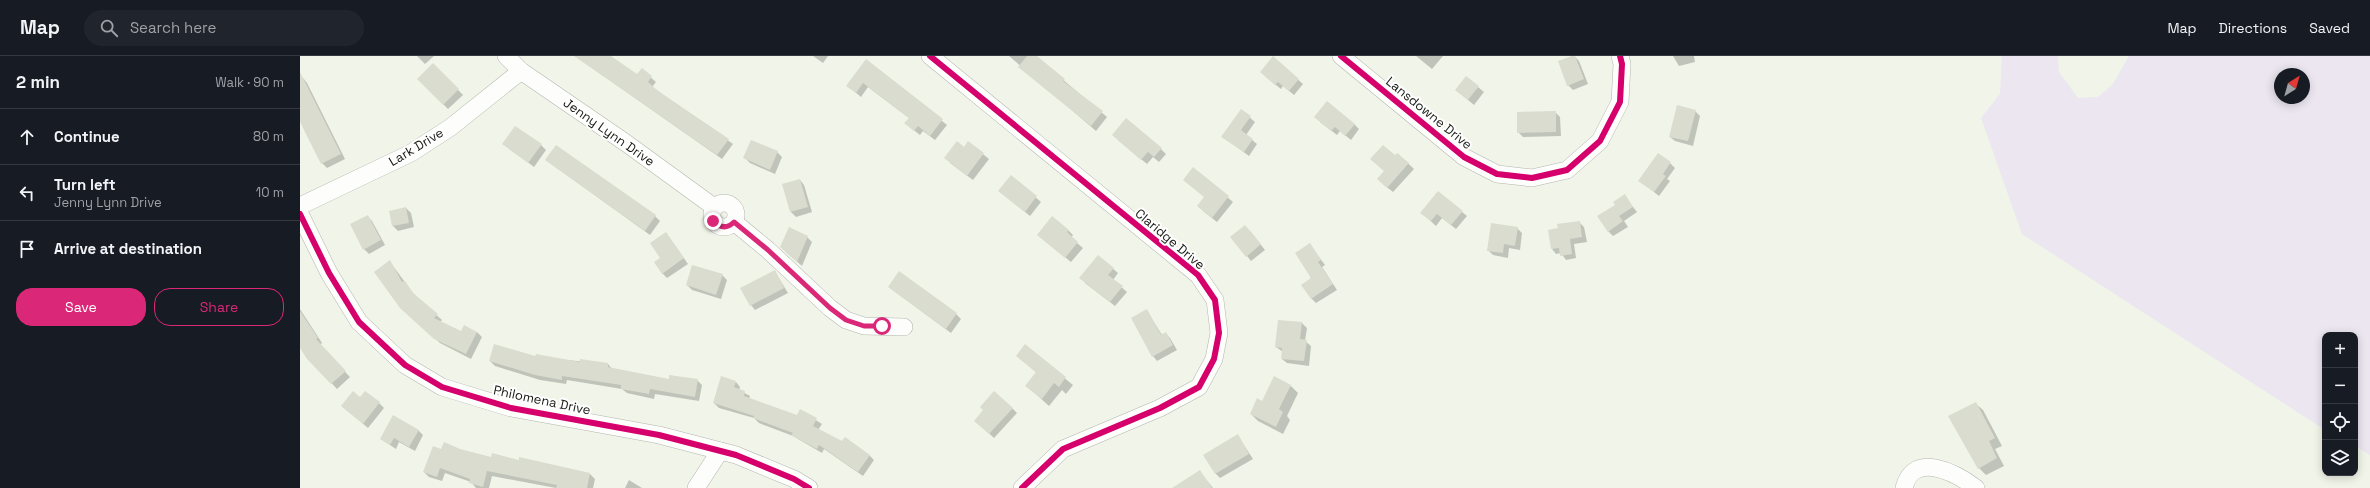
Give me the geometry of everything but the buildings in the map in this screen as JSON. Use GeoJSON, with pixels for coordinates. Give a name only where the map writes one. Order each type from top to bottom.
{"type":"FeatureCollection","features":[{"type":"Feature","properties":{"kind":"street","name":"Jenny Lynn Drive"},"geometry":{"type":"LineString","coordinates":[[506,56],[521,71],[626,143],[714,207],[712,217],[717,225],[726,227],[734,222],[768,250],[830,308],[846,320],[864,326],[904,327]]}},
{"type":"Feature","properties":{"kind":"street","name":"Claridge Drive"},"geometry":{"type":"LineString","coordinates":[[930,56],[1198,274],[1215,300],[1219,333],[1214,359],[1199,387],[1160,408],[1063,449],[1022,488]]}},
{"type":"Feature","properties":{"kind":"street","name":"Lansdowne Drive"},"geometry":{"type":"LineString","coordinates":[[1341,56],[1464,157],[1497,174],[1532,178],[1567,170],[1600,141],[1620,102],[1622,64],[1620,56]]}},
{"type":"Feature","properties":{"kind":"street","name":"Lark Drive"},"geometry":{"type":"LineString","coordinates":[[300,206],[411,153],[451,127],[521,71]]}},
{"type":"Feature","properties":{"kind":"street","name":"Philomena Drive"},"geometry":{"type":"LineString","coordinates":[[300,214],[329,273],[359,322],[404,365],[442,387],[511,408],[659,435],[736,455],[794,479],[809,488]]}},
{"type":"Feature","properties":{"kind":"street"},"geometry":{"type":"LineString","coordinates":[[696,488],[720,451]]}},
{"type":"Feature","properties":{"kind":"street"},"geometry":{"type":"LineString","coordinates":[[1904,488],[1905,481],[1914,473],[1923,468],[1939,467],[1958,474],[1976,488]]}},
{"type":"Feature","properties":{"kind":"shaded area"},"geometry":{"type":"Polygon","coordinates":[[[2002,56],[2058,56],[2059,72],[2078,98],[2098,97],[2113,84],[2129,56],[2370,56],[2370,455],[2358,448],[2358,332],[2322,332],[2322,428],[2022,234],[1981,118],[2000,94],[2002,56]]]}},
{"type":"Feature","properties":{"kind":"cycle path"},"geometry":{"type":"LineString","coordinates":[[930,56],[1198,275],[1215,300],[1219,333],[1214,359],[1199,387],[1160,408],[1063,449],[1022,488]]}},
{"type":"Feature","properties":{"kind":"cycle path"},"geometry":{"type":"LineString","coordinates":[[1341,56],[1464,157],[1497,174],[1532,178],[1567,170],[1600,141],[1620,102],[1622,64],[1620,56]]}},
{"type":"Feature","properties":{"kind":"cycle path"},"geometry":{"type":"LineString","coordinates":[[300,214],[329,273],[359,322],[405,365],[442,387],[511,408],[659,435],[736,455],[794,479],[809,488]]}},
{"type":"Feature","properties":{"kind":"route"},"geometry":{"type":"LineString","coordinates":[[713,221],[721,227],[726,227],[734,222],[768,250],[784,267],[830,308],[846,320],[864,326],[882,326]]}}]}
